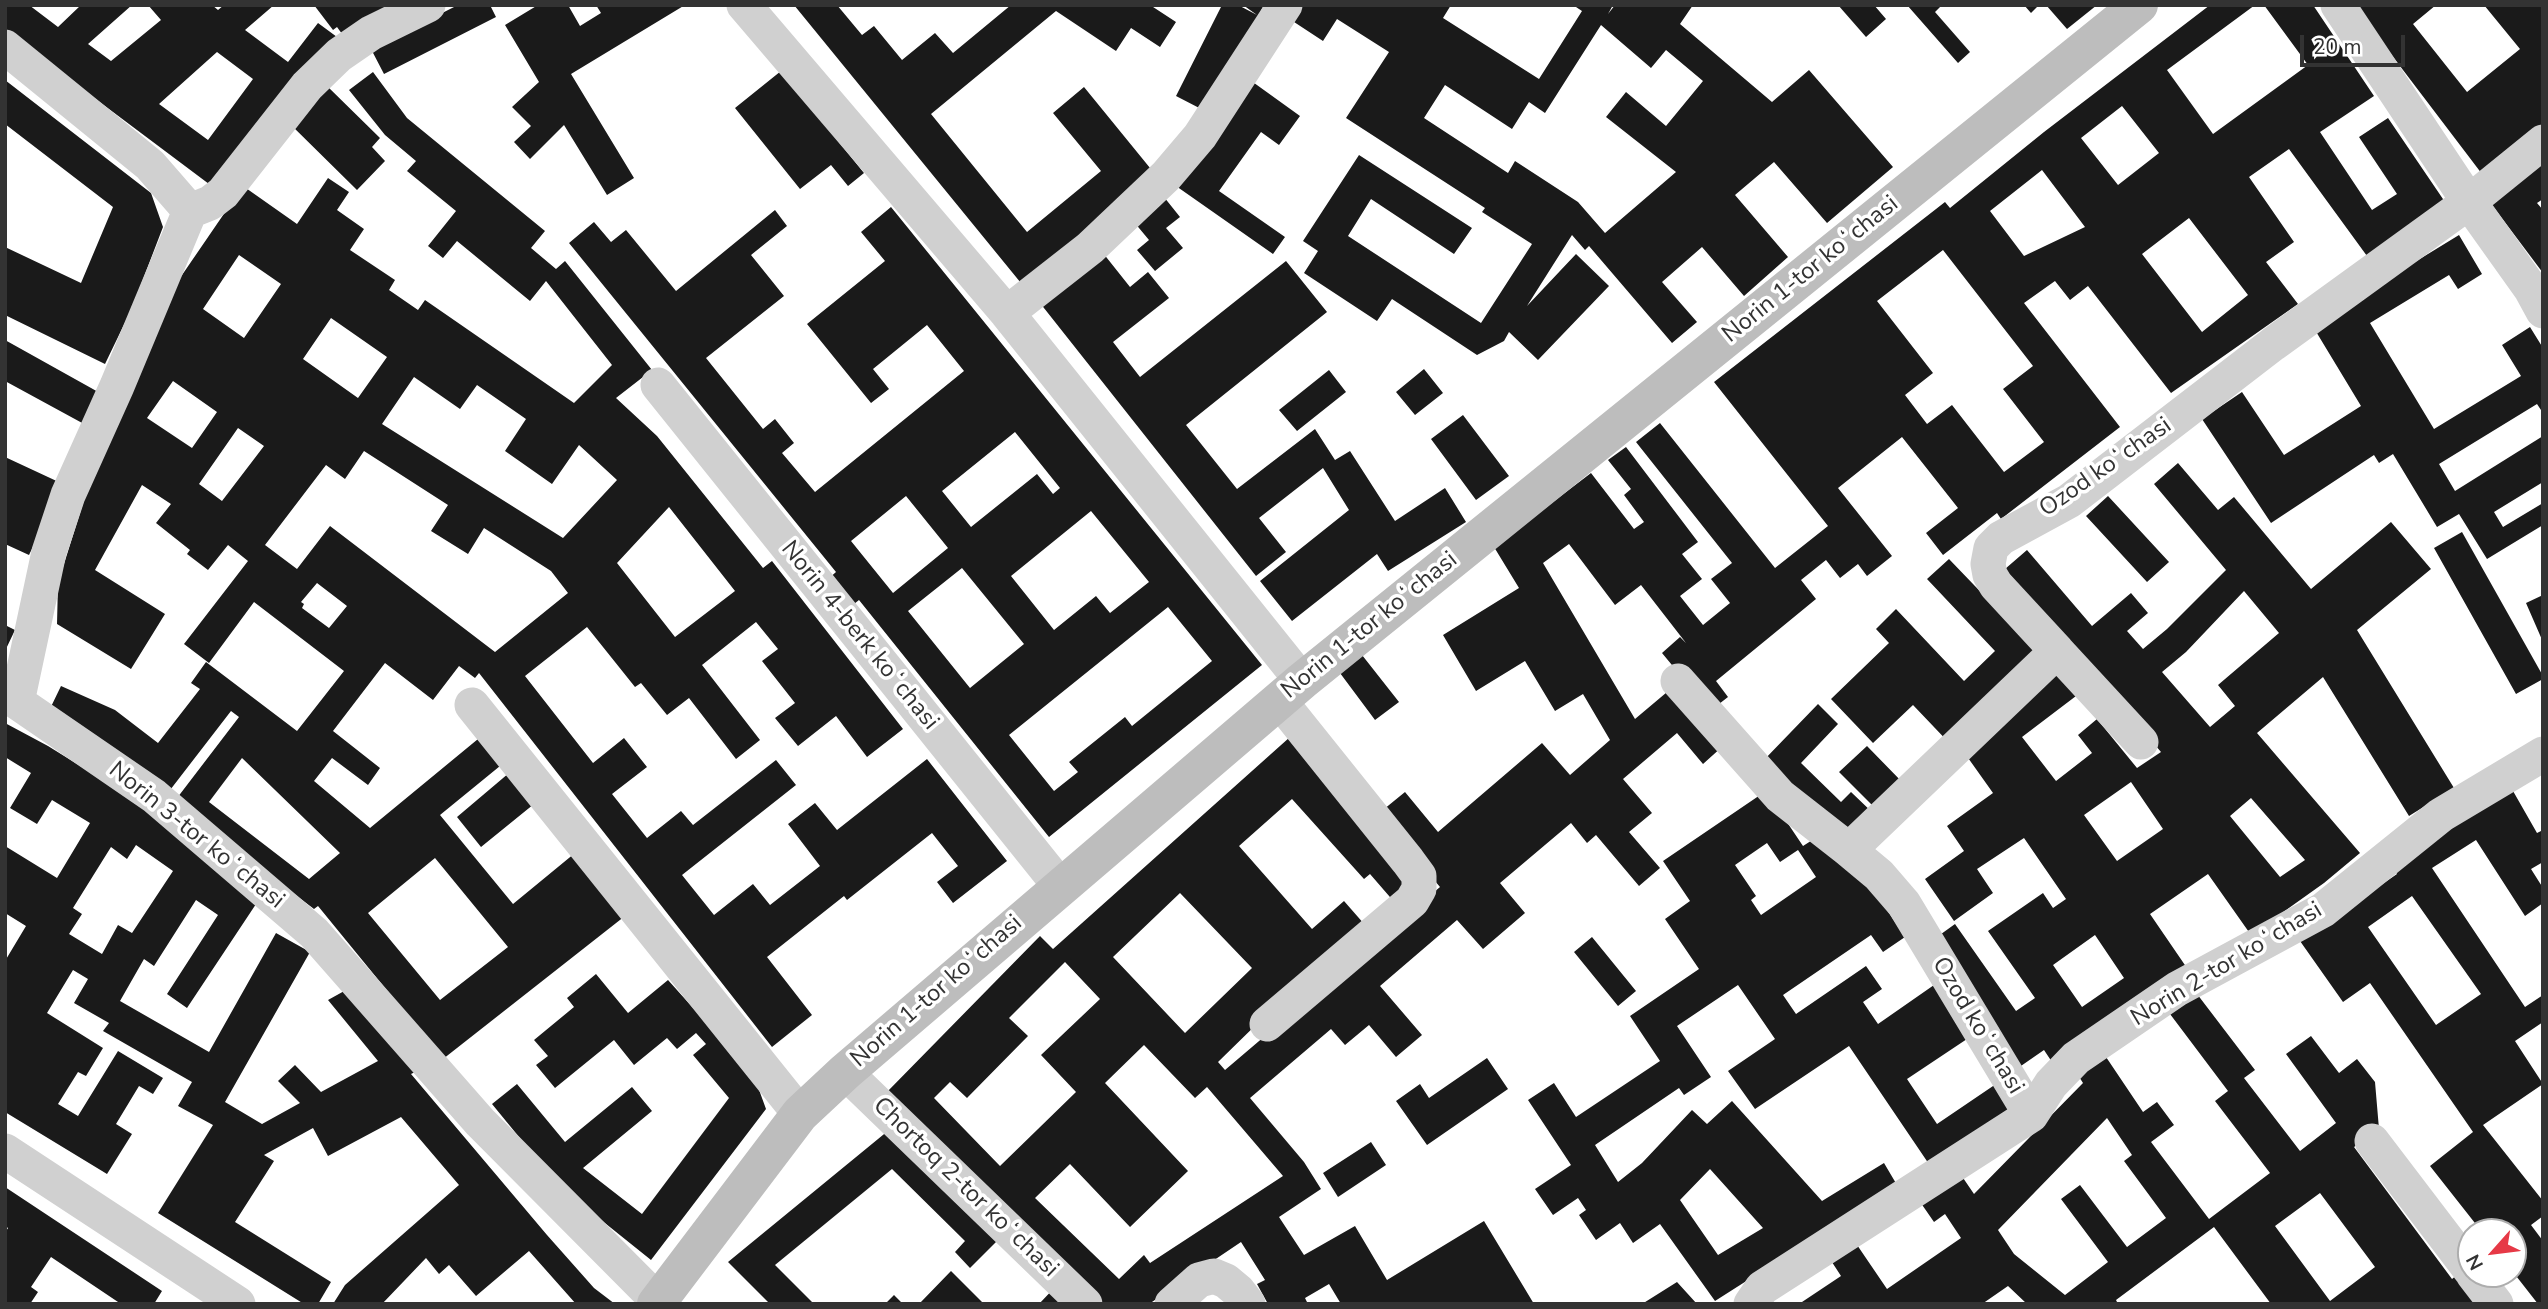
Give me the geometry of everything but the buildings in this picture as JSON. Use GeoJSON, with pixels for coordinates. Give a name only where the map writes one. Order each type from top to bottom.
{"type":"FeatureCollection","features":[{"type":"Feature","properties":{"kind":"street"},"geometry":{"type":"LineString","coordinates":[[5,47],[150,165],[190,211],[210,204],[223,193],[307,86],[340,55],[371,33],[428,5]]}},
{"type":"Feature","properties":{"kind":"street"},"geometry":{"type":"LineString","coordinates":[[744,5],[1007,313],[1290,690],[1419,876],[1419,889],[1412,901],[1267,1024]]}},
{"type":"Feature","properties":{"kind":"street"},"geometry":{"type":"LineString","coordinates":[[1007,313],[1090,248],[1166,176],[1200,136],[1285,5]]}},
{"type":"Feature","properties":{"kind":"street","name":"Norin 1-tor koʻchasi"},"geometry":{"type":"LineString","coordinates":[[657,1302],[800,1114],[845,1072],[1290,690],[2139,5]]}},
{"type":"Feature","properties":{"kind":"street"},"geometry":{"type":"LineString","coordinates":[[2338,5],[2469,202],[2531,289],[2543,311]]}},
{"type":"Feature","properties":{"kind":"street","name":"Ozod koʻchasi"},"geometry":{"type":"LineString","coordinates":[[2057,651],[1996,585],[1988,564],[1991,548],[2001,538],[2069,500],[2273,344],[2469,202],[2543,142]]}},
{"type":"Feature","properties":{"kind":"street","name":"Norin 3-tor koʻchasi"},"geometry":{"type":"LineString","coordinates":[[190,211],[68,495],[49,552],[11,699],[154,796],[314,933],[480,1122],[657,1302]]}},
{"type":"Feature","properties":{"kind":"street","name":"Norin 4-berk koʻchasi"},"geometry":{"type":"LineString","coordinates":[[658,385],[1060,886]]}},
{"type":"Feature","properties":{"kind":"street"},"geometry":{"type":"LineString","coordinates":[[1849,849],[2057,651],[2141,741]]}},
{"type":"Feature","properties":{"kind":"street","name":"Ozod koʻchasi"},"geometry":{"type":"LineString","coordinates":[[1678,681],[1780,796],[1879,875],[1904,904],[2031,1115]]}},
{"type":"Feature","properties":{"kind":"street"},"geometry":{"type":"LineString","coordinates":[[472,705],[800,1114]]}},
{"type":"Feature","properties":{"kind":"street","name":"Norin 2-tor koʻchasi"},"geometry":{"type":"LineString","coordinates":[[1751,1304],[1762,1288],[2031,1115],[2051,1084],[2076,1058],[2177,989],[2323,910],[2441,815],[2543,754]]}},
{"type":"Feature","properties":{"kind":"street","name":"Chortoq 2-tor koʻchasi"},"geometry":{"type":"LineString","coordinates":[[845,1072],[1085,1304]]}},
{"type":"Feature","properties":{"kind":"street"},"geometry":{"type":"LineString","coordinates":[[2372,1141],[2457,1252]]}},
{"type":"Feature","properties":{"kind":"street"},"geometry":{"type":"LineString","coordinates":[[5,1151],[199,1294],[238,1304]]}},
{"type":"Feature","properties":{"kind":"street"},"geometry":{"type":"LineString","coordinates":[[1172,1304],[1199,1280],[1214,1276],[1226,1280],[1248,1304]]}},
{"type":"Feature","properties":{"kind":"street"},"geometry":{"type":"LineString","coordinates":[[2484,1288],[2496,1304]]}}]}
